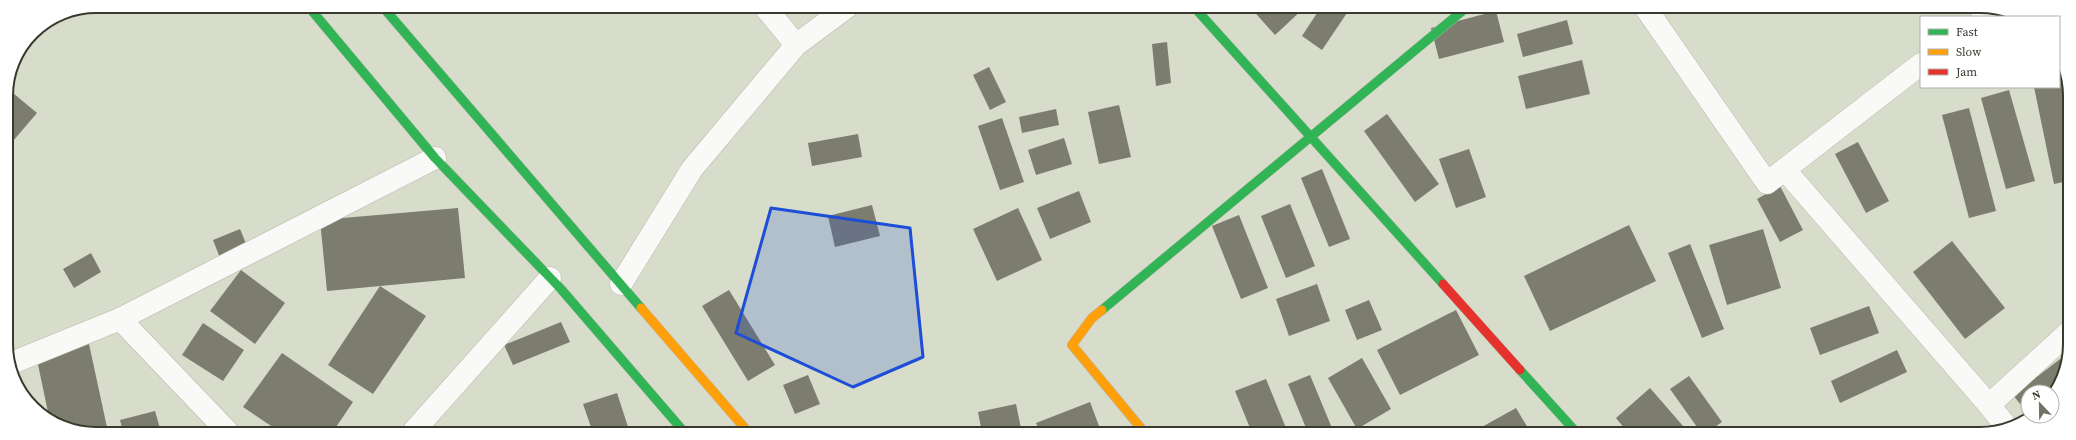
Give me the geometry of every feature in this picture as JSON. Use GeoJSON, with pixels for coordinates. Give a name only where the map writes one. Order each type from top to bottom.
{"type":"FeatureCollection","features":[{"type":"Feature","properties":{"kind":"street"},"geometry":{"type":"LineString","coordinates":[[314,13],[436,158],[550,278],[680,427]]}},
{"type":"Feature","properties":{"kind":"street"},"geometry":{"type":"LineString","coordinates":[[388,13],[744,427]]}},
{"type":"Feature","properties":{"kind":"street"},"geometry":{"type":"LineString","coordinates":[[769,13],[796,45]]}},
{"type":"Feature","properties":{"kind":"street"},"geometry":{"type":"LineString","coordinates":[[621,284],[692,169],[796,45],[839,13]]}},
{"type":"Feature","properties":{"kind":"street"},"geometry":{"type":"LineString","coordinates":[[1199,13],[1571,427]]}},
{"type":"Feature","properties":{"kind":"street"},"geometry":{"type":"LineString","coordinates":[[1140,427],[1072,345],[1092,318],[1460,13]]}},
{"type":"Feature","properties":{"kind":"street"},"geometry":{"type":"LineString","coordinates":[[1649,13],[1767,183],[1920,65]]}},
{"type":"Feature","properties":{"kind":"street"},"geometry":{"type":"LineString","coordinates":[[15,361],[120,319],[436,158]]}},
{"type":"Feature","properties":{"kind":"street"},"geometry":{"type":"LineString","coordinates":[[1785,170],[2004,423]]}},
{"type":"Feature","properties":{"kind":"street"},"geometry":{"type":"LineString","coordinates":[[417,427],[550,278]]}},
{"type":"Feature","properties":{"kind":"street"},"geometry":{"type":"LineString","coordinates":[[120,319],[223,427]]}},
{"type":"Feature","properties":{"kind":"street"},"geometry":{"type":"LineString","coordinates":[[1989,405],[2063,338]]}},
{"type":"Feature","properties":{"kind":"highlighted area"},"geometry":{"type":"Polygon","coordinates":[[[771,208],[910,228],[923,357],[853,387],[736,333],[771,208]]]}},
{"type":"Feature","properties":{"kind":"building"},"geometry":{"type":"Polygon","coordinates":[[[1255,13],[1299,13],[1275,35],[1255,13]]]}},
{"type":"Feature","properties":{"kind":"building"},"geometry":{"type":"Polygon","coordinates":[[[1317,13],[1347,13],[1322,50],[1302,36],[1317,13]]]}},
{"type":"Feature","properties":{"kind":"building"},"geometry":{"type":"Polygon","coordinates":[[[1488,13],[1497,13],[1504,42],[1439,59],[1431,28],[1488,13]]]}},
{"type":"Feature","properties":{"kind":"building"},"geometry":{"type":"Polygon","coordinates":[[[1567,20],[1573,44],[1523,57],[1517,34],[1567,20]]]}},
{"type":"Feature","properties":{"kind":"building"},"geometry":{"type":"Polygon","coordinates":[[[1167,42],[1171,83],[1156,86],[1152,44],[1167,42]]]}},
{"type":"Feature","properties":{"kind":"building"},"geometry":{"type":"Polygon","coordinates":[[[1582,60],[1590,94],[1526,109],[1518,76],[1582,60]]]}},
{"type":"Feature","properties":{"kind":"building"},"geometry":{"type":"Polygon","coordinates":[[[989,67],[1006,102],[990,110],[973,75],[989,67]]]}},
{"type":"Feature","properties":{"kind":"building"},"geometry":{"type":"Polygon","coordinates":[[[2060,75],[2063,90],[2063,182],[2054,184],[2034,88],[2060,88],[2060,75]]]}},
{"type":"Feature","properties":{"kind":"building"},"geometry":{"type":"Polygon","coordinates":[[[2009,90],[2035,181],[2006,189],[1981,98],[2009,90]]]}},
{"type":"Feature","properties":{"kind":"building"},"geometry":{"type":"Polygon","coordinates":[[[13,93],[37,113],[13,141],[13,93]]]}},
{"type":"Feature","properties":{"kind":"building"},"geometry":{"type":"Polygon","coordinates":[[[1119,105],[1131,157],[1099,164],[1088,112],[1119,105]]]}},
{"type":"Feature","properties":{"kind":"building"},"geometry":{"type":"Polygon","coordinates":[[[1969,108],[1996,211],[1969,218],[1942,115],[1969,108]]]}},
{"type":"Feature","properties":{"kind":"building"},"geometry":{"type":"Polygon","coordinates":[[[1056,109],[1059,125],[1022,133],[1019,117],[1056,109]]]}},
{"type":"Feature","properties":{"kind":"building"},"geometry":{"type":"Polygon","coordinates":[[[1387,114],[1439,184],[1415,202],[1364,131],[1387,114]]]}},
{"type":"Feature","properties":{"kind":"building"},"geometry":{"type":"Polygon","coordinates":[[[1002,118],[1024,182],[1000,190],[978,126],[1002,118]]]}},
{"type":"Feature","properties":{"kind":"building"},"geometry":{"type":"Polygon","coordinates":[[[858,134],[862,157],[812,166],[808,143],[858,134]]]}},
{"type":"Feature","properties":{"kind":"building"},"geometry":{"type":"Polygon","coordinates":[[[1064,138],[1072,164],[1036,175],[1028,150],[1064,138]]]}},
{"type":"Feature","properties":{"kind":"building"},"geometry":{"type":"Polygon","coordinates":[[[1858,142],[1889,201],[1866,213],[1835,154],[1858,142]]]}},
{"type":"Feature","properties":{"kind":"building"},"geometry":{"type":"Polygon","coordinates":[[[1469,149],[1486,197],[1456,208],[1439,159],[1469,149]]]}},
{"type":"Feature","properties":{"kind":"building"},"geometry":{"type":"Polygon","coordinates":[[[1322,169],[1350,239],[1329,247],[1301,178],[1322,169]]]}},
{"type":"Feature","properties":{"kind":"building"},"geometry":{"type":"Polygon","coordinates":[[[1780,186],[1803,230],[1780,242],[1757,199],[1780,186]]]}},
{"type":"Feature","properties":{"kind":"building"},"geometry":{"type":"Polygon","coordinates":[[[1079,191],[1091,222],[1050,239],[1037,208],[1079,191]]]}},
{"type":"Feature","properties":{"kind":"building"},"geometry":{"type":"Polygon","coordinates":[[[1290,204],[1315,266],[1286,278],[1261,216],[1290,204]]]}},
{"type":"Feature","properties":{"kind":"building"},"geometry":{"type":"Polygon","coordinates":[[[872,205],[880,236],[835,247],[828,216],[872,205]]]}},
{"type":"Feature","properties":{"kind":"building"},"geometry":{"type":"Polygon","coordinates":[[[458,208],[465,278],[327,291],[320,220],[458,208]]]}},
{"type":"Feature","properties":{"kind":"building"},"geometry":{"type":"Polygon","coordinates":[[[1018,208],[1042,260],[997,281],[973,229],[1018,208]]]}},
{"type":"Feature","properties":{"kind":"building"},"geometry":{"type":"Polygon","coordinates":[[[1239,215],[1268,288],[1241,299],[1212,226],[1239,215]]]}},
{"type":"Feature","properties":{"kind":"building"},"geometry":{"type":"Polygon","coordinates":[[[1629,225],[1656,281],[1550,331],[1524,276],[1629,225]]]}},
{"type":"Feature","properties":{"kind":"building"},"geometry":{"type":"Polygon","coordinates":[[[240,229],[247,246],[220,258],[213,240],[240,229]]]}},
{"type":"Feature","properties":{"kind":"building"},"geometry":{"type":"Polygon","coordinates":[[[1763,229],[1781,288],[1727,305],[1709,245],[1763,229]]]}},
{"type":"Feature","properties":{"kind":"building"},"geometry":{"type":"Polygon","coordinates":[[[1952,241],[2005,308],[1965,339],[1913,272],[1952,241]]]}},
{"type":"Feature","properties":{"kind":"building"},"geometry":{"type":"Polygon","coordinates":[[[1690,244],[1724,329],[1702,338],[1668,253],[1690,244]]]}},
{"type":"Feature","properties":{"kind":"building"},"geometry":{"type":"Polygon","coordinates":[[[91,253],[101,272],[74,288],[63,269],[91,253]]]}},
{"type":"Feature","properties":{"kind":"building"},"geometry":{"type":"Polygon","coordinates":[[[241,270],[285,303],[255,344],[210,311],[241,270]]]}},
{"type":"Feature","properties":{"kind":"building"},"geometry":{"type":"Polygon","coordinates":[[[1317,284],[1330,321],[1289,336],[1276,299],[1317,284]]]}},
{"type":"Feature","properties":{"kind":"building"},"geometry":{"type":"Polygon","coordinates":[[[380,286],[426,316],[373,394],[328,365],[380,286]]]}},
{"type":"Feature","properties":{"kind":"building"},"geometry":{"type":"Polygon","coordinates":[[[729,290],[775,365],[748,381],[702,306],[729,290]]]}},
{"type":"Feature","properties":{"kind":"building"},"geometry":{"type":"Polygon","coordinates":[[[1369,300],[1382,330],[1357,340],[1345,310],[1369,300]]]}},
{"type":"Feature","properties":{"kind":"building"},"geometry":{"type":"Polygon","coordinates":[[[1869,306],[1879,333],[1820,355],[1810,328],[1869,306]]]}},
{"type":"Feature","properties":{"kind":"building"},"geometry":{"type":"Polygon","coordinates":[[[1456,310],[1479,355],[1400,395],[1377,350],[1456,310]]]}},
{"type":"Feature","properties":{"kind":"building"},"geometry":{"type":"Polygon","coordinates":[[[561,322],[570,342],[513,365],[504,345],[561,322]]]}},
{"type":"Feature","properties":{"kind":"building"},"geometry":{"type":"Polygon","coordinates":[[[203,323],[244,350],[223,381],[182,355],[203,323]]]}},
{"type":"Feature","properties":{"kind":"building"},"geometry":{"type":"Polygon","coordinates":[[[89,344],[107,427],[85,426],[69,423],[48,411],[36,355],[89,344]]]}},
{"type":"Feature","properties":{"kind":"building"},"geometry":{"type":"Polygon","coordinates":[[[1897,350],[1907,372],[1840,403],[1831,381],[1897,350]]]}},
{"type":"Feature","properties":{"kind":"building"},"geometry":{"type":"Polygon","coordinates":[[[282,353],[353,402],[336,427],[273,427],[243,407],[282,353]]]}},
{"type":"Feature","properties":{"kind":"building"},"geometry":{"type":"Polygon","coordinates":[[[1362,358],[1391,409],[1360,427],[1356,427],[1328,378],[1362,358]]]}},
{"type":"Feature","properties":{"kind":"building"},"geometry":{"type":"Polygon","coordinates":[[[2061,358],[2057,376],[2053,384],[2027,384],[2061,358]]]}},
{"type":"Feature","properties":{"kind":"building"},"geometry":{"type":"Polygon","coordinates":[[[808,375],[820,404],[795,414],[783,385],[808,375]]]}},
{"type":"Feature","properties":{"kind":"building"},"geometry":{"type":"Polygon","coordinates":[[[1310,375],[1332,427],[1306,427],[1288,384],[1310,375]]]}},
{"type":"Feature","properties":{"kind":"building"},"geometry":{"type":"Polygon","coordinates":[[[1689,376],[1722,422],[1715,427],[1697,427],[1670,389],[1689,376]]]}},
{"type":"Feature","properties":{"kind":"building"},"geometry":{"type":"Polygon","coordinates":[[[1266,379],[1286,427],[1250,427],[1235,391],[1266,379]]]}},
{"type":"Feature","properties":{"kind":"building"},"geometry":{"type":"Polygon","coordinates":[[[1650,388],[1684,427],[1623,427],[1616,418],[1650,388]]]}},
{"type":"Feature","properties":{"kind":"building"},"geometry":{"type":"Polygon","coordinates":[[[2020,390],[2020,404],[2013,395],[2020,390]]]}},
{"type":"Feature","properties":{"kind":"building"},"geometry":{"type":"Polygon","coordinates":[[[617,393],[628,427],[591,427],[583,404],[617,393]]]}},
{"type":"Feature","properties":{"kind":"building"},"geometry":{"type":"Polygon","coordinates":[[[1090,402],[1099,426],[1038,427],[1036,423],[1090,402]]]}},
{"type":"Feature","properties":{"kind":"building"},"geometry":{"type":"Polygon","coordinates":[[[1016,404],[1021,427],[981,427],[978,412],[1016,404]]]}},
{"type":"Feature","properties":{"kind":"building"},"geometry":{"type":"Polygon","coordinates":[[[1516,408],[1527,427],[1482,427],[1516,408]]]}},
{"type":"Feature","properties":{"kind":"building"},"geometry":{"type":"Polygon","coordinates":[[[155,411],[160,427],[122,427],[120,420],[155,411]]]}},
{"type":"Feature","properties":{"kind":"traffic: fast"},"geometry":{"type":"LineString","coordinates":[[314,13],[435,158],[561,289],[680,427]]}},
{"type":"Feature","properties":{"kind":"traffic: fast"},"geometry":{"type":"LineString","coordinates":[[388,13],[641,308]]}},
{"type":"Feature","properties":{"kind":"traffic: fast"},"geometry":{"type":"LineString","coordinates":[[1199,13],[1443,284]]}},
{"type":"Feature","properties":{"kind":"traffic: fast"},"geometry":{"type":"LineString","coordinates":[[1102,310],[1460,13]]}},
{"type":"Feature","properties":{"kind":"traffic: fast"},"geometry":{"type":"LineString","coordinates":[[1520,370],[1572,427]]}},
{"type":"Feature","properties":{"kind":"traffic: slow"},"geometry":{"type":"LineString","coordinates":[[641,308],[744,427]]}},
{"type":"Feature","properties":{"kind":"traffic: slow"},"geometry":{"type":"LineString","coordinates":[[1102,310],[1092,318],[1072,345],[1140,427]]}},
{"type":"Feature","properties":{"kind":"traffic: jam"},"geometry":{"type":"LineString","coordinates":[[1443,284],[1520,370]]}}]}
